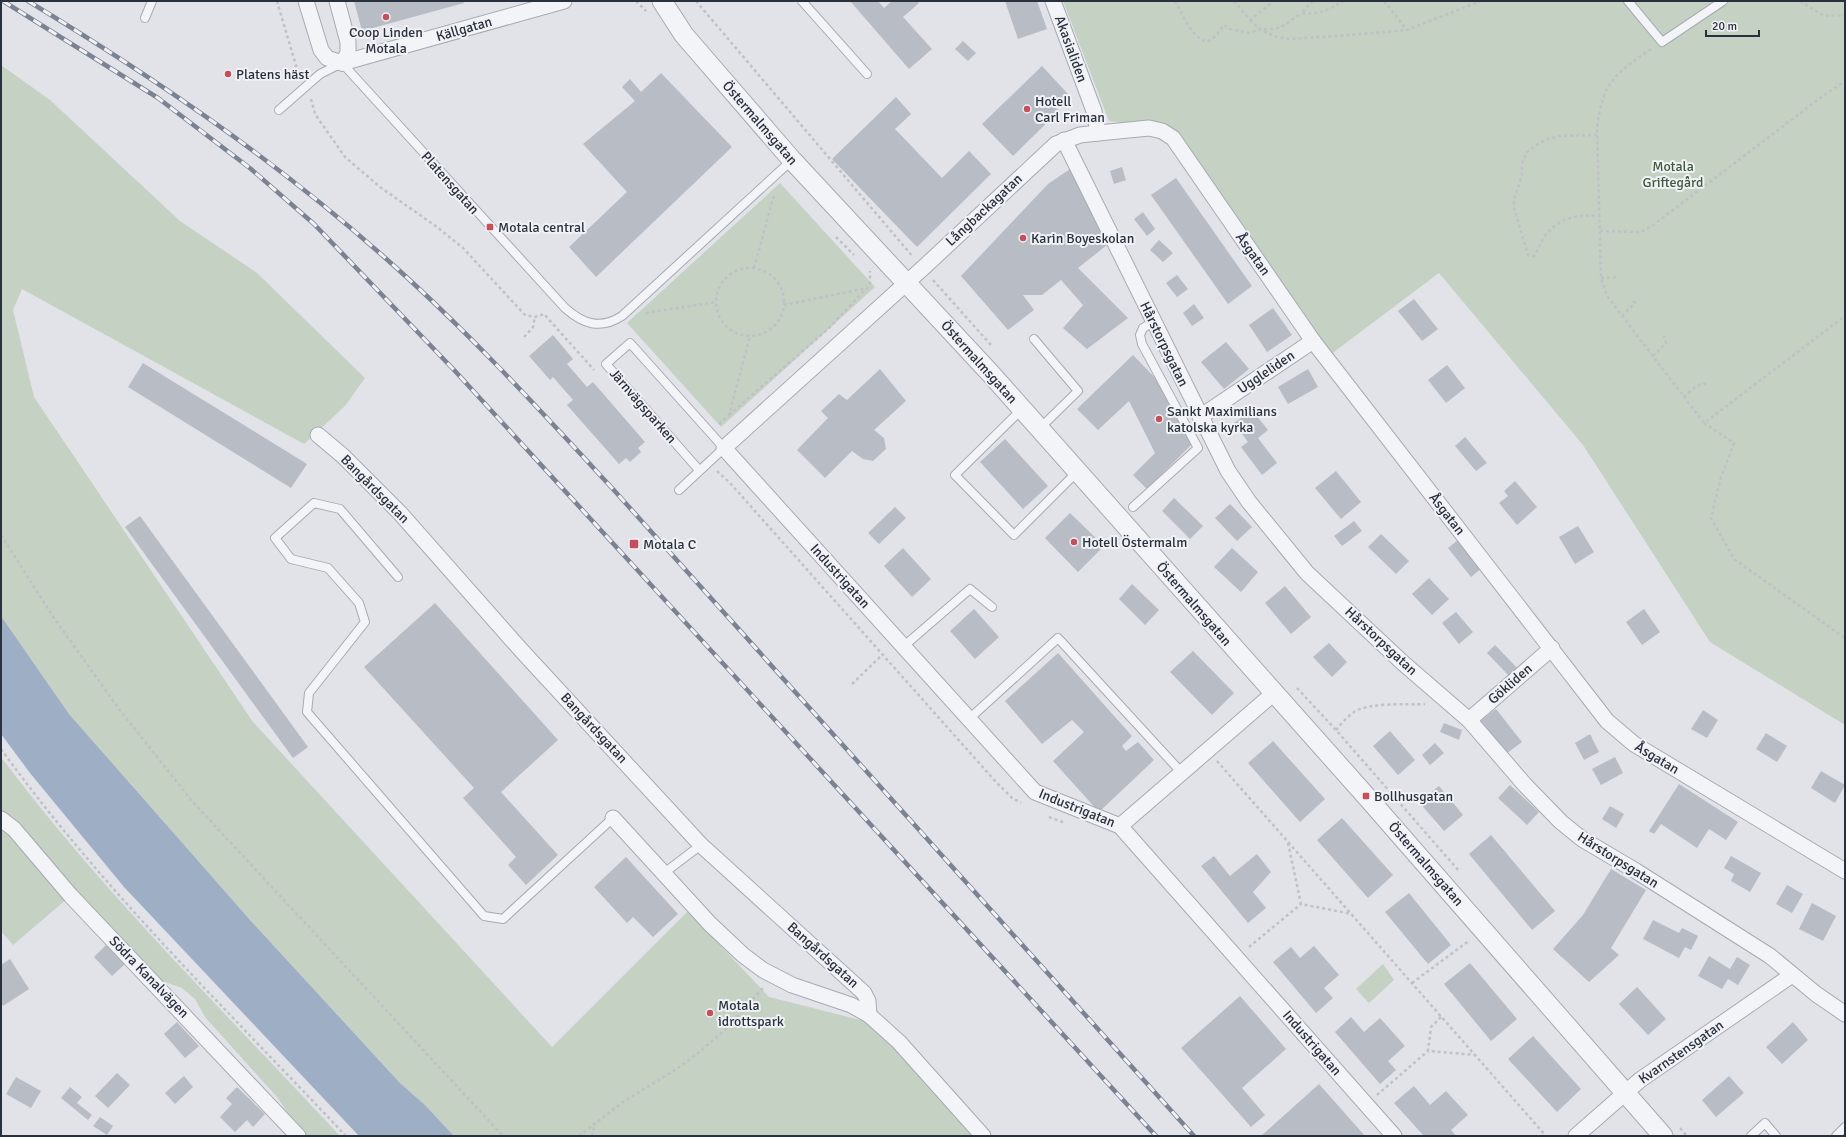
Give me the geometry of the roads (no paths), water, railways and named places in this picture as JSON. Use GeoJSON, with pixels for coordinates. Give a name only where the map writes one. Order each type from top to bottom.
{"type":"FeatureCollection","features":[{"type":"Feature","properties":{"kind":"street","name":"Platensgatan"},"geometry":{"type":"LineString","coordinates":[[306,1],[321,50],[327,58],[342,63]]}},
{"type":"Feature","properties":{"kind":"street"},"geometry":{"type":"LineString","coordinates":[[337,1],[348,42],[348,53],[342,63]]}},
{"type":"Feature","properties":{"kind":"street","name":"Källgatan"},"geometry":{"type":"LineString","coordinates":[[342,63],[564,1]]}},
{"type":"Feature","properties":{"kind":"street","name":"Östermalmsgatan"},"geometry":{"type":"LineString","coordinates":[[662,1],[684,35],[792,160],[907,283],[1078,472],[1484,930],[1663,1136]]}},
{"type":"Feature","properties":{"kind":"street","name":"Akasialiden"},"geometry":{"type":"LineString","coordinates":[[1053,1],[1094,111],[1098,133]]}},
{"type":"Feature","properties":{"kind":"street","name":"Åsgatan"},"geometry":{"type":"LineString","coordinates":[[1098,133],[1149,128],[1162,131],[1173,138],[1313,341],[1607,721],[1634,744],[1845,871]]}},
{"type":"Feature","properties":{"kind":"street"},"geometry":{"type":"LineString","coordinates":[[1064,140],[1080,135],[1098,133]]}},
{"type":"Feature","properties":{"kind":"street","name":"Långbackagatan"},"geometry":{"type":"LineString","coordinates":[[907,283],[1050,149],[1064,140]]}},
{"type":"Feature","properties":{"kind":"street","name":"Hårstorpsgatan"},"geometry":{"type":"LineString","coordinates":[[1064,140],[1228,471],[1249,502],[1307,573],[1398,658],[1469,720],[1525,786],[1561,822],[1582,839],[1636,871],[1770,956],[1816,994],[1845,1014]]}},
{"type":"Feature","properties":{"kind":"street"},"geometry":{"type":"LineString","coordinates":[[724,448],[907,283]]}},
{"type":"Feature","properties":{"kind":"street","name":"Uggleliden"},"geometry":{"type":"LineString","coordinates":[[1200,417],[1313,341]]}},
{"type":"Feature","properties":{"kind":"street","name":"Bangårdsgatan"},"geometry":{"type":"LineString","coordinates":[[318,435],[343,456],[400,513],[522,650],[700,845],[853,981],[864,993],[868,1001],[869,1015]]}},
{"type":"Feature","properties":{"kind":"street","name":"Industrigatan"},"geometry":{"type":"LineString","coordinates":[[724,448],[1035,792],[1120,826],[1394,1136]]}},
{"type":"Feature","properties":{"kind":"street","name":"Gökliden"},"geometry":{"type":"LineString","coordinates":[[1469,720],[1552,648]]}},
{"type":"Feature","properties":{"kind":"street"},"geometry":{"type":"LineString","coordinates":[[1120,826],[1274,693]]}},
{"type":"Feature","properties":{"kind":"street","name":"Bangårdsgatan"},"geometry":{"type":"LineString","coordinates":[[613,818],[710,924],[743,955],[774,976],[792,985],[851,1005],[869,1015],[899,1042],[983,1136]]}},
{"type":"Feature","properties":{"kind":"street","name":"Södra Kanalvägen"},"geometry":{"type":"LineString","coordinates":[[1,819],[14,829],[71,896],[216,1047],[298,1136]]}},
{"type":"Feature","properties":{"kind":"street","name":"Kvarnstensgatan"},"geometry":{"type":"LineString","coordinates":[[1576,1136],[1640,1080],[1792,975]]}},
{"type":"Feature","properties":{"kind":"lane"},"geometry":{"type":"LineString","coordinates":[[145,18],[152,1]]}},
{"type":"Feature","properties":{"kind":"lane"},"geometry":{"type":"LineString","coordinates":[[802,1],[867,74]]}},
{"type":"Feature","properties":{"kind":"lane"},"geometry":{"type":"LineString","coordinates":[[1628,1],[1662,42],[1723,1]]}},
{"type":"Feature","properties":{"kind":"lane"},"geometry":{"type":"LineString","coordinates":[[279,110],[320,74],[342,63]]}},
{"type":"Feature","properties":{"kind":"lane","name":"Platensgatan"},"geometry":{"type":"LineString","coordinates":[[342,63],[565,308],[574,316],[584,321],[602,325],[613,322],[622,316],[792,160]]}},
{"type":"Feature","properties":{"kind":"lane"},"geometry":{"type":"LineString","coordinates":[[1132,507],[1198,448],[1142,344],[1140,335],[1143,328],[1153,322]]}},
{"type":"Feature","properties":{"kind":"lane"},"geometry":{"type":"LineString","coordinates":[[1034,339],[1078,390],[1039,429]]}},
{"type":"Feature","properties":{"kind":"lane","name":"Järnvägsparken"},"geometry":{"type":"LineString","coordinates":[[699,470],[606,364],[630,343],[724,448]]}},
{"type":"Feature","properties":{"kind":"lane"},"geometry":{"type":"LineString","coordinates":[[1021,410],[955,475],[1014,535],[1078,472]]}},
{"type":"Feature","properties":{"kind":"lane"},"geometry":{"type":"LineString","coordinates":[[678,490],[724,448]]}},
{"type":"Feature","properties":{"kind":"lane"},"geometry":{"type":"LineString","coordinates":[[398,577],[340,509],[314,503],[275,538],[291,559],[328,568],[359,603],[364,622],[309,693],[307,712],[484,916],[503,919],[613,818]]}},
{"type":"Feature","properties":{"kind":"lane"},"geometry":{"type":"LineString","coordinates":[[904,646],[970,589],[992,607]]}},
{"type":"Feature","properties":{"kind":"lane"},"geometry":{"type":"LineString","coordinates":[[969,719],[1058,638],[1182,773]]}},
{"type":"Feature","properties":{"kind":"lane"},"geometry":{"type":"LineString","coordinates":[[664,873],[700,845]]}},
{"type":"Feature","properties":{"kind":"lane"},"geometry":{"type":"LineString","coordinates":[[1752,1136],[1765,1123],[1776,1136]]}},
{"type":"Feature","properties":{"kind":"lane"},"geometry":{"type":"LineString","coordinates":[[1836,1136],[1845,1127]]}},
{"type":"Feature","properties":{"kind":"water"},"geometry":{"type":"Polygon","coordinates":[[[1,616],[69,714],[251,921],[400,1083],[425,1105],[454,1136],[359,1136],[124,887],[30,773],[1,734],[1,616]]]}},
{"type":"Feature","properties":{"kind":"railway"},"geometry":{"type":"LineString","coordinates":[[3,1],[158,98],[251,169],[314,224],[455,371],[1156,1136]]}},
{"type":"Feature","properties":{"kind":"railway"},"geometry":{"type":"LineString","coordinates":[[28,1],[121,59],[256,153],[342,220],[443,311],[557,428],[612,488],[1194,1136]]}},
{"type":"Feature","properties":{"kind":"place","name":"Coop Linden Motala"},"geometry":{"type":"Point","coordinates":[386,17]}},
{"type":"Feature","properties":{"kind":"place","name":"Platens häst"},"geometry":{"type":"Point","coordinates":[228,74]}},
{"type":"Feature","properties":{"kind":"place","name":"Hotell Carl Friman"},"geometry":{"type":"Point","coordinates":[1027,109]}},
{"type":"Feature","properties":{"kind":"place","name":"Motala central"},"geometry":{"type":"Point","coordinates":[490,227]}},
{"type":"Feature","properties":{"kind":"place","name":"Karin Boyeskolan"},"geometry":{"type":"Point","coordinates":[1023,238]}},
{"type":"Feature","properties":{"kind":"place","name":"Sankt Maximilians katolska kyrka"},"geometry":{"type":"Point","coordinates":[1159,419]}},
{"type":"Feature","properties":{"kind":"place","name":"Hotell Östermalm"},"geometry":{"type":"Point","coordinates":[1074,542]}},
{"type":"Feature","properties":{"kind":"place","name":"Motala C"},"geometry":{"type":"Point","coordinates":[634,544]}},
{"type":"Feature","properties":{"kind":"place","name":"Bollhusgatan"},"geometry":{"type":"Point","coordinates":[1366,796]}},
{"type":"Feature","properties":{"kind":"place","name":"Motala idrottspark"},"geometry":{"type":"Point","coordinates":[710,1013]}},
{"type":"Feature","properties":{"kind":"park label","name":"Motala Griftegård"},"geometry":{"type":"Point","coordinates":[1673,174]}}]}
